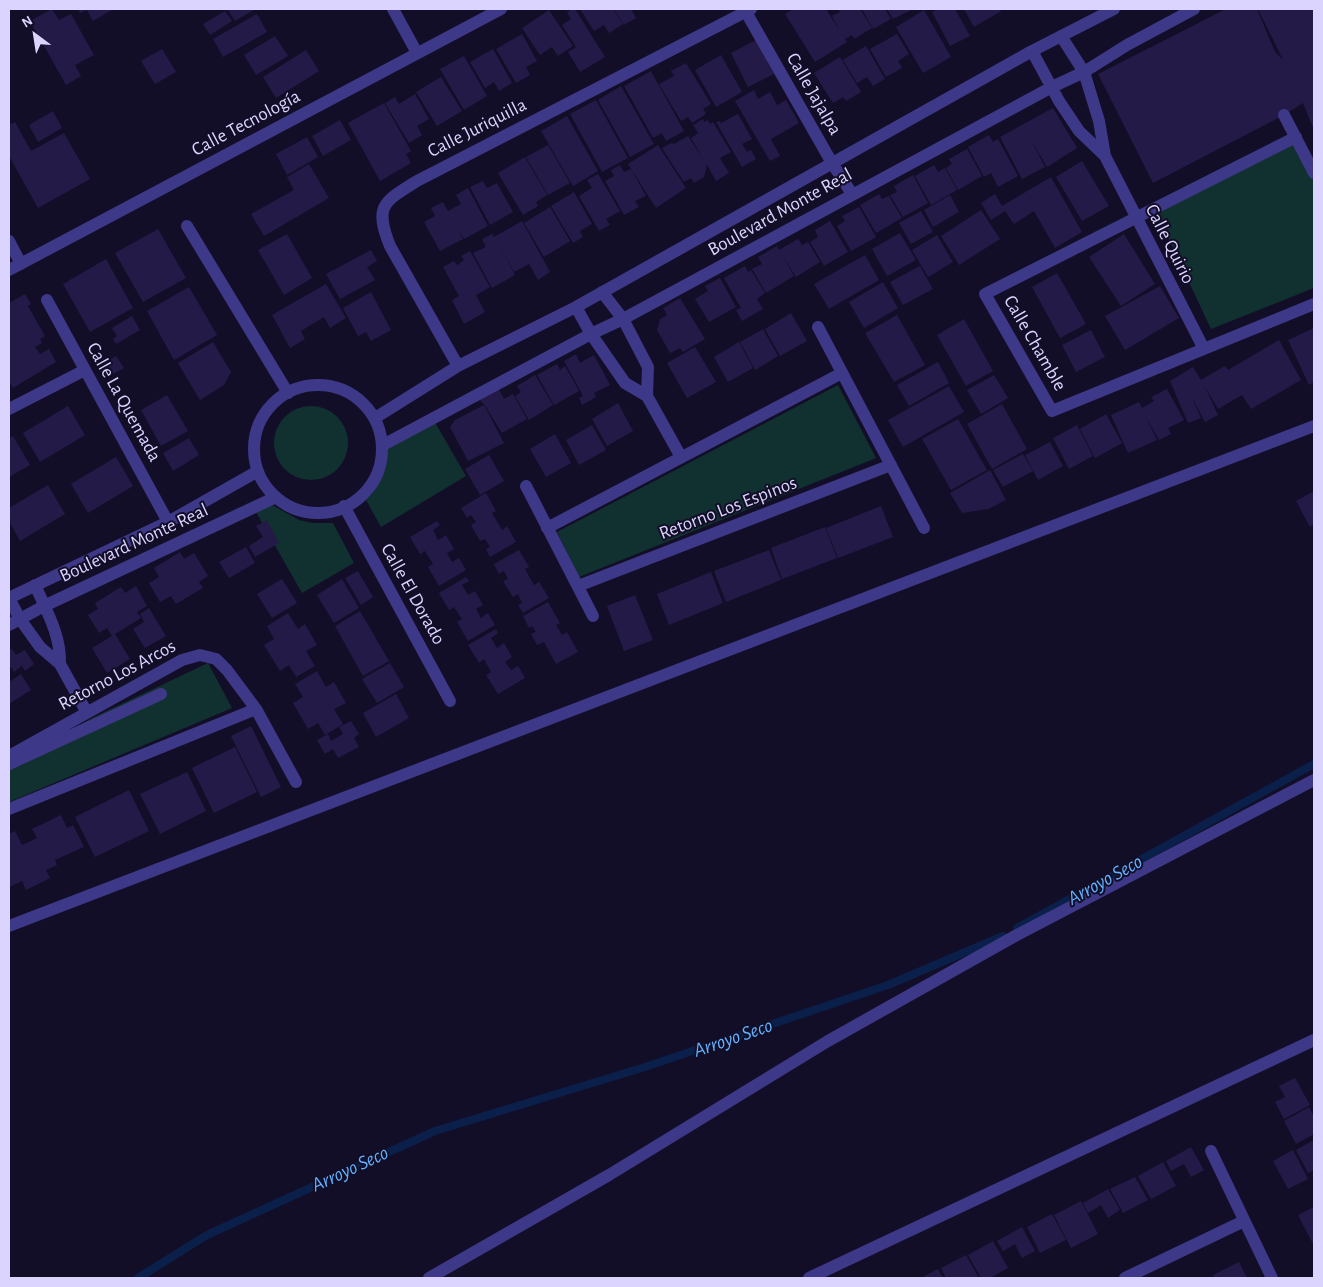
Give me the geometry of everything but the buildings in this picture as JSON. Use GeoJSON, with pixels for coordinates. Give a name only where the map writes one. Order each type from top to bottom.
{"type":"FeatureCollection","features":[{"type":"Feature","properties":{"kind":"street"},"geometry":{"type":"LineString","coordinates":[[393,9],[417,53]]}},
{"type":"Feature","properties":{"kind":"street","name":"Calle Tecnología"},"geometry":{"type":"LineString","coordinates":[[9,270],[501,9]]}},
{"type":"Feature","properties":{"kind":"street","name":"Boulevard Monte Real"},"geometry":{"type":"LineString","coordinates":[[375,418],[458,366],[576,307],[1032,51],[1114,9]]}},
{"type":"Feature","properties":{"kind":"street","name":"Boulevard Monte Real"},"geometry":{"type":"LineString","coordinates":[[383,445],[1052,87],[1084,72],[1194,9]]}},
{"type":"Feature","properties":{"kind":"street","name":"Calle Jajalpa"},"geometry":{"type":"LineString","coordinates":[[748,10],[832,163],[852,194]]}},
{"type":"Feature","properties":{"kind":"street","name":"Calle Juriquilla"},"geometry":{"type":"LineString","coordinates":[[458,366],[390,246],[383,228],[381,215],[386,204],[398,193],[417,181],[748,10]]}},
{"type":"Feature","properties":{"kind":"street","name":"Calle Quirio"},"geometry":{"type":"LineString","coordinates":[[1061,36],[1084,72],[1099,121],[1105,156],[1204,349]]}},
{"type":"Feature","properties":{"kind":"street","name":"Calle Quirio"},"geometry":{"type":"LineString","coordinates":[[1032,51],[1059,101],[1079,131],[1105,156]]}},
{"type":"Feature","properties":{"kind":"street"},"geometry":{"type":"LineString","coordinates":[[1284,116],[1314,173]]}},
{"type":"Feature","properties":{"kind":"street"},"geometry":{"type":"LineString","coordinates":[[1136,218],[1296,137]]}},
{"type":"Feature","properties":{"kind":"street","name":"Calle Chamble"},"geometry":{"type":"LineString","coordinates":[[1136,218],[985,294],[1052,411],[1204,349]]}},
{"type":"Feature","properties":{"kind":"street"},"geometry":{"type":"LineString","coordinates":[[187,226],[288,393]]}},
{"type":"Feature","properties":{"kind":"street"},"geometry":{"type":"LineString","coordinates":[[9,241],[21,264]]}},
{"type":"Feature","properties":{"kind":"street"},"geometry":{"type":"LineString","coordinates":[[602,292],[623,318],[648,367],[647,396]]}},
{"type":"Feature","properties":{"kind":"street","name":"Calle La Quemada"},"geometry":{"type":"LineString","coordinates":[[47,300],[168,522]]}},
{"type":"Feature","properties":{"kind":"street"},"geometry":{"type":"LineString","coordinates":[[1204,349],[1314,304]]}},
{"type":"Feature","properties":{"kind":"street"},"geometry":{"type":"LineString","coordinates":[[576,307],[591,334],[625,383],[647,396],[681,457]]}},
{"type":"Feature","properties":{"kind":"street"},"geometry":{"type":"LineString","coordinates":[[818,327],[924,528]]}},
{"type":"Feature","properties":{"kind":"street"},"geometry":{"type":"LineString","coordinates":[[9,409],[84,370]]}},
{"type":"Feature","properties":{"kind":"street"},"geometry":{"type":"LineString","coordinates":[[547,528],[842,373]]}},
{"type":"Feature","properties":{"kind":"street"},"geometry":{"type":"LineString","coordinates":[[324,385],[339,388],[354,395],[375,418],[383,445],[380,466],[372,482],[362,495],[344,506],[333,511],[317,513],[300,510],[285,504],[276,497],[262,480],[254,451],[260,421],[269,408],[288,393],[309,386],[324,385]]}},
{"type":"Feature","properties":{"kind":"street"},"geometry":{"type":"LineString","coordinates":[[9,926],[1314,426]]}},
{"type":"Feature","properties":{"kind":"street","name":"Retorno Los Espinos"},"geometry":{"type":"LineString","coordinates":[[578,586],[891,465]]}},
{"type":"Feature","properties":{"kind":"street","name":"Boulevard Monte Real"},"geometry":{"type":"LineString","coordinates":[[9,598],[168,522],[258,471]]}},
{"type":"Feature","properties":{"kind":"street"},"geometry":{"type":"LineString","coordinates":[[526,486],[593,616]]}},
{"type":"Feature","properties":{"kind":"street","name":"Boulevard Monte Real"},"geometry":{"type":"LineString","coordinates":[[9,625],[44,606],[276,497]]}},
{"type":"Feature","properties":{"kind":"street","name":"Calle El Dorado"},"geometry":{"type":"LineString","coordinates":[[344,506],[450,701]]}},
{"type":"Feature","properties":{"kind":"street"},"geometry":{"type":"LineString","coordinates":[[35,585],[57,637],[60,664]]}},
{"type":"Feature","properties":{"kind":"street"},"geometry":{"type":"LineString","coordinates":[[9,598],[20,619],[40,647],[60,664],[86,711]]}},
{"type":"Feature","properties":{"kind":"street","name":"Retorno Los Arcos"},"geometry":{"type":"LineString","coordinates":[[9,756],[86,711],[182,660],[200,655],[216,659],[256,709],[296,782]]}},
{"type":"Feature","properties":{"kind":"street","name":"Retorno Los Arcos"},"geometry":{"type":"LineString","coordinates":[[9,764],[160,694]]}},
{"type":"Feature","properties":{"kind":"street"},"geometry":{"type":"LineString","coordinates":[[9,809],[256,709]]}},
{"type":"Feature","properties":{"kind":"street"},"geometry":{"type":"LineString","coordinates":[[428,1278],[609,1175],[828,1042],[989,950],[1314,780]]}},
{"type":"Feature","properties":{"kind":"street"},"geometry":{"type":"LineString","coordinates":[[809,1278],[1314,1040]]}},
{"type":"Feature","properties":{"kind":"street"},"geometry":{"type":"LineString","coordinates":[[1211,1151],[1272,1278]]}},
{"type":"Feature","properties":{"kind":"street"},"geometry":{"type":"LineString","coordinates":[[1125,1278],[1244,1221]]}},
{"type":"Feature","properties":{"kind":"green space"},"geometry":{"type":"Polygon","coordinates":[[[1295,143],[1314,182],[1314,288],[1211,329],[1156,212],[1295,143]]]}},
{"type":"Feature","properties":{"kind":"green space"},"geometry":{"type":"Polygon","coordinates":[[[838,385],[876,458],[579,577],[557,532],[838,385]]]}},
{"type":"Feature","properties":{"kind":"green space"},"geometry":{"type":"Polygon","coordinates":[[[304,406],[318,406],[332,412],[342,422],[348,436],[346,457],[332,474],[318,480],[304,480],[290,474],[280,464],[274,450],[274,436],[280,422],[290,412],[304,406]]]}},
{"type":"Feature","properties":{"kind":"green space"},"geometry":{"type":"Polygon","coordinates":[[[433,419],[466,476],[381,527],[366,500],[375,489],[382,475],[386,446],[433,419]]]}},
{"type":"Feature","properties":{"kind":"green space"},"geometry":{"type":"Polygon","coordinates":[[[272,505],[299,520],[313,523],[333,523],[354,563],[302,593],[256,512],[272,505]]]}},
{"type":"Feature","properties":{"kind":"green space"},"geometry":{"type":"Polygon","coordinates":[[[208,663],[232,708],[9,802],[9,764],[94,717],[208,663]]]}},
{"type":"Feature","properties":{"kind":"waterway","name":"Arroyo Seco"},"geometry":{"type":"LineString","coordinates":[[1017,928],[1314,764]]}},
{"type":"Feature","properties":{"kind":"waterway","name":"Arroyo Seco"},"geometry":{"type":"LineString","coordinates":[[138,1278],[207,1235],[435,1131],[645,1067],[888,985],[1003,936]]}}]}
